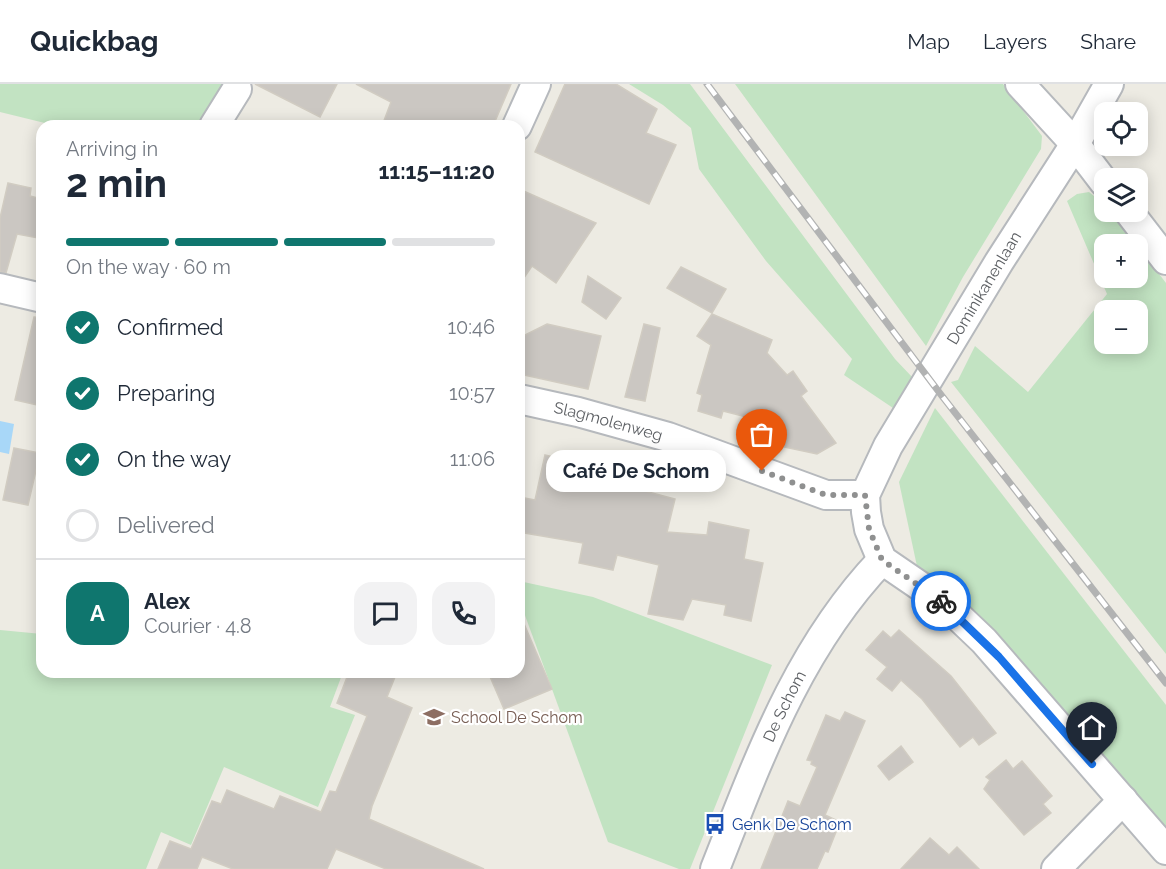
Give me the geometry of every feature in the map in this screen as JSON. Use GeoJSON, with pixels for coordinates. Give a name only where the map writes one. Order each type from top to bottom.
{"type":"FeatureCollection","features":[{"type":"Feature","properties":{"kind":"street"},"geometry":{"type":"LineString","coordinates":[[520,120],[536,84]]}},
{"type":"Feature","properties":{"kind":"street"},"geometry":{"type":"LineString","coordinates":[[1020,84],[1075,144],[1094,169]]}},
{"type":"Feature","properties":{"kind":"street","name":"Dominikanenlaan"},"geometry":{"type":"LineString","coordinates":[[865,495],[888,446],[999,262],[1075,144],[1109,84]]}},
{"type":"Feature","properties":{"kind":"street"},"geometry":{"type":"LineString","coordinates":[[218,120],[237,89]]}},
{"type":"Feature","properties":{"kind":"street"},"geometry":{"type":"LineString","coordinates":[[1137,222],[1166,260]]}},
{"type":"Feature","properties":{"kind":"street"},"geometry":{"type":"LineString","coordinates":[[0,288],[36,297]]}},
{"type":"Feature","properties":{"kind":"street","name":"Slagmolenweg"},"geometry":{"type":"LineString","coordinates":[[525,400],[578,412],[668,437],[826,495],[865,495]]}},
{"type":"Feature","properties":{"kind":"street"},"geometry":{"type":"LineString","coordinates":[[865,495],[869,529],[882,560],[942,601],[984,641],[1166,850]]}},
{"type":"Feature","properties":{"kind":"street","name":"De Schom"},"geometry":{"type":"LineString","coordinates":[[716,869],[772,726],[800,672],[819,640],[858,585],[882,560]]}},
{"type":"Feature","properties":{"kind":"street"},"geometry":{"type":"LineString","coordinates":[[1056,869],[1123,800]]}},
{"type":"Feature","properties":{"kind":"green space"},"geometry":{"type":"Polygon","coordinates":[[[0,84],[230,84],[207,120],[36,121],[0,112],[0,84]]]}},
{"type":"Feature","properties":{"kind":"green space"},"geometry":{"type":"Polygon","coordinates":[[[629,84],[690,84],[895,359],[913,378],[897,406],[893,408],[844,375],[852,359],[766,261],[699,169],[691,128],[663,105],[629,84]]]}},
{"type":"Feature","properties":{"kind":"green space"},"geometry":{"type":"Polygon","coordinates":[[[735,84],[1003,84],[1042,136],[1041,149],[963,277],[926,346],[735,84]]]}},
{"type":"Feature","properties":{"kind":"green space"},"geometry":{"type":"Polygon","coordinates":[[[1089,192],[1094,196],[1094,222],[1119,222],[1129,234],[1094,234],[1094,264],[1067,201],[1077,194],[1089,192]]]}},
{"type":"Feature","properties":{"kind":"green space"},"geometry":{"type":"Polygon","coordinates":[[[1148,259],[1166,283],[1166,654],[951,382],[958,380],[975,346],[1028,392],[1094,310],[1094,354],[1148,354],[1148,300],[1102,300],[1107,294],[1104,288],[1148,288],[1148,259]]]}},
{"type":"Feature","properties":{"kind":"green space"},"geometry":{"type":"Polygon","coordinates":[[[935,408],[1166,705],[1166,833],[918,571],[899,482],[935,408]]]}},
{"type":"Feature","properties":{"kind":"green space"},"geometry":{"type":"Polygon","coordinates":[[[525,582],[593,597],[772,665],[690,869],[679,869],[608,842],[525,615],[525,582]]]}},
{"type":"Feature","properties":{"kind":"green space"},"geometry":{"type":"Polygon","coordinates":[[[0,630],[36,633],[36,678],[341,678],[330,707],[355,715],[318,807],[224,767],[191,845],[161,832],[146,869],[0,869],[0,630]]]}},
{"type":"Feature","properties":{"kind":"water"},"geometry":{"type":"Polygon","coordinates":[[[0,421],[14,424],[9,454],[0,452],[0,421]]]}},
{"type":"Feature","properties":{"kind":"building"},"geometry":{"type":"Polygon","coordinates":[[[255,84],[337,84],[320,117],[255,84]]]}},
{"type":"Feature","properties":{"kind":"building"},"geometry":{"type":"Polygon","coordinates":[[[356,84],[511,84],[496,120],[384,120],[391,102],[356,84]]]}},
{"type":"Feature","properties":{"kind":"building"},"geometry":{"type":"Polygon","coordinates":[[[565,84],[616,84],[657,109],[646,133],[676,145],[649,204],[535,152],[565,84]]]}},
{"type":"Feature","properties":{"kind":"building"},"geometry":{"type":"Polygon","coordinates":[[[8,183],[31,188],[30,196],[36,198],[36,238],[17,234],[6,273],[0,272],[0,218],[8,183]]]}},
{"type":"Feature","properties":{"kind":"building"},"geometry":{"type":"Polygon","coordinates":[[[525,192],[596,223],[556,283],[532,266],[525,276],[525,192]]]}},
{"type":"Feature","properties":{"kind":"building"},"geometry":{"type":"Polygon","coordinates":[[[681,267],[726,289],[712,313],[667,288],[681,267]]]}},
{"type":"Feature","properties":{"kind":"building"},"geometry":{"type":"Polygon","coordinates":[[[588,276],[621,298],[606,319],[582,302],[588,276]]]}},
{"type":"Feature","properties":{"kind":"building"},"geometry":{"type":"Polygon","coordinates":[[[712,314],[772,340],[767,353],[787,375],[793,371],[807,391],[801,396],[836,443],[817,454],[761,442],[766,422],[723,411],[721,418],[698,411],[702,395],[697,393],[711,345],[697,336],[712,314]]]}},
{"type":"Feature","properties":{"kind":"building"},"geometry":{"type":"Polygon","coordinates":[[[34,317],[36,317],[36,405],[15,400],[34,317]]]}},
{"type":"Feature","properties":{"kind":"building"},"geometry":{"type":"Polygon","coordinates":[[[547,324],[601,336],[588,389],[525,375],[525,335],[547,324]]]}},
{"type":"Feature","properties":{"kind":"building"},"geometry":{"type":"Polygon","coordinates":[[[644,324],[660,328],[645,401],[625,397],[644,324]]]}},
{"type":"Feature","properties":{"kind":"building"},"geometry":{"type":"Polygon","coordinates":[[[14,448],[36,452],[36,470],[28,505],[3,500],[14,448]]]}},
{"type":"Feature","properties":{"kind":"building"},"geometry":{"type":"Polygon","coordinates":[[[545,455],[607,469],[605,479],[641,487],[641,490],[675,499],[667,532],[707,535],[709,522],[749,530],[744,559],[763,563],[751,621],[724,615],[726,605],[692,599],[683,620],[648,614],[659,565],[617,555],[613,570],[579,563],[583,543],[525,533],[525,498],[535,500],[545,455]]]}},
{"type":"Feature","properties":{"kind":"building"},"geometry":{"type":"Polygon","coordinates":[[[525,626],[552,689],[504,709],[491,678],[525,678],[525,626]]]}},
{"type":"Feature","properties":{"kind":"building"},"geometry":{"type":"Polygon","coordinates":[[[899,630],[951,676],[996,733],[979,745],[973,737],[960,747],[922,699],[901,680],[892,691],[877,679],[887,667],[866,650],[883,631],[891,638],[899,630]]]}},
{"type":"Feature","properties":{"kind":"building"},"geometry":{"type":"Polygon","coordinates":[[[347,678],[395,678],[387,697],[412,708],[372,806],[369,819],[484,869],[386,869],[336,849],[327,869],[233,869],[202,857],[197,869],[158,869],[170,841],[191,849],[212,801],[221,804],[227,790],[274,809],[280,796],[321,812],[330,791],[336,792],[367,716],[337,703],[347,678]]]}},
{"type":"Feature","properties":{"kind":"building"},"geometry":{"type":"Polygon","coordinates":[[[845,712],[865,721],[825,815],[840,822],[828,852],[825,851],[817,869],[761,869],[788,801],[800,806],[817,767],[811,764],[812,761],[807,760],[826,715],[840,721],[845,712]]]}},
{"type":"Feature","properties":{"kind":"building"},"geometry":{"type":"Polygon","coordinates":[[[901,746],[913,762],[889,780],[878,766],[901,746]]]}},
{"type":"Feature","properties":{"kind":"building"},"geometry":{"type":"Polygon","coordinates":[[[1006,760],[1013,769],[1022,761],[1052,796],[1043,804],[1051,813],[1024,835],[984,789],[990,780],[986,777],[1006,760]]]}},
{"type":"Feature","properties":{"kind":"building"},"geometry":{"type":"Polygon","coordinates":[[[930,838],[949,855],[957,847],[979,869],[901,869],[930,838]]]}},
{"type":"Feature","properties":{"kind":"railway"},"geometry":{"type":"LineString","coordinates":[[707,84],[942,396],[1166,683]]}},
{"type":"Feature","properties":{"kind":"way so far"},"geometry":{"type":"LineString","coordinates":[[762,471],[826,495],[865,495],[869,529],[882,560],[941,601]]}},
{"type":"Feature","properties":{"kind":"place","name":"Café De Schom"},"geometry":{"type":"Point","coordinates":[762,471]}},
{"type":"Feature","properties":{"kind":"place","name":"School De Schom"},"geometry":{"type":"Point","coordinates":[434,717]}},
{"type":"Feature","properties":{"kind":"place","name":"Genk De Schom"},"geometry":{"type":"Point","coordinates":[715,824]}},
{"type":"Feature","properties":{"kind":"route"},"geometry":{"type":"LineString","coordinates":[[941,601],[999,657],[1092,764]]}}]}
